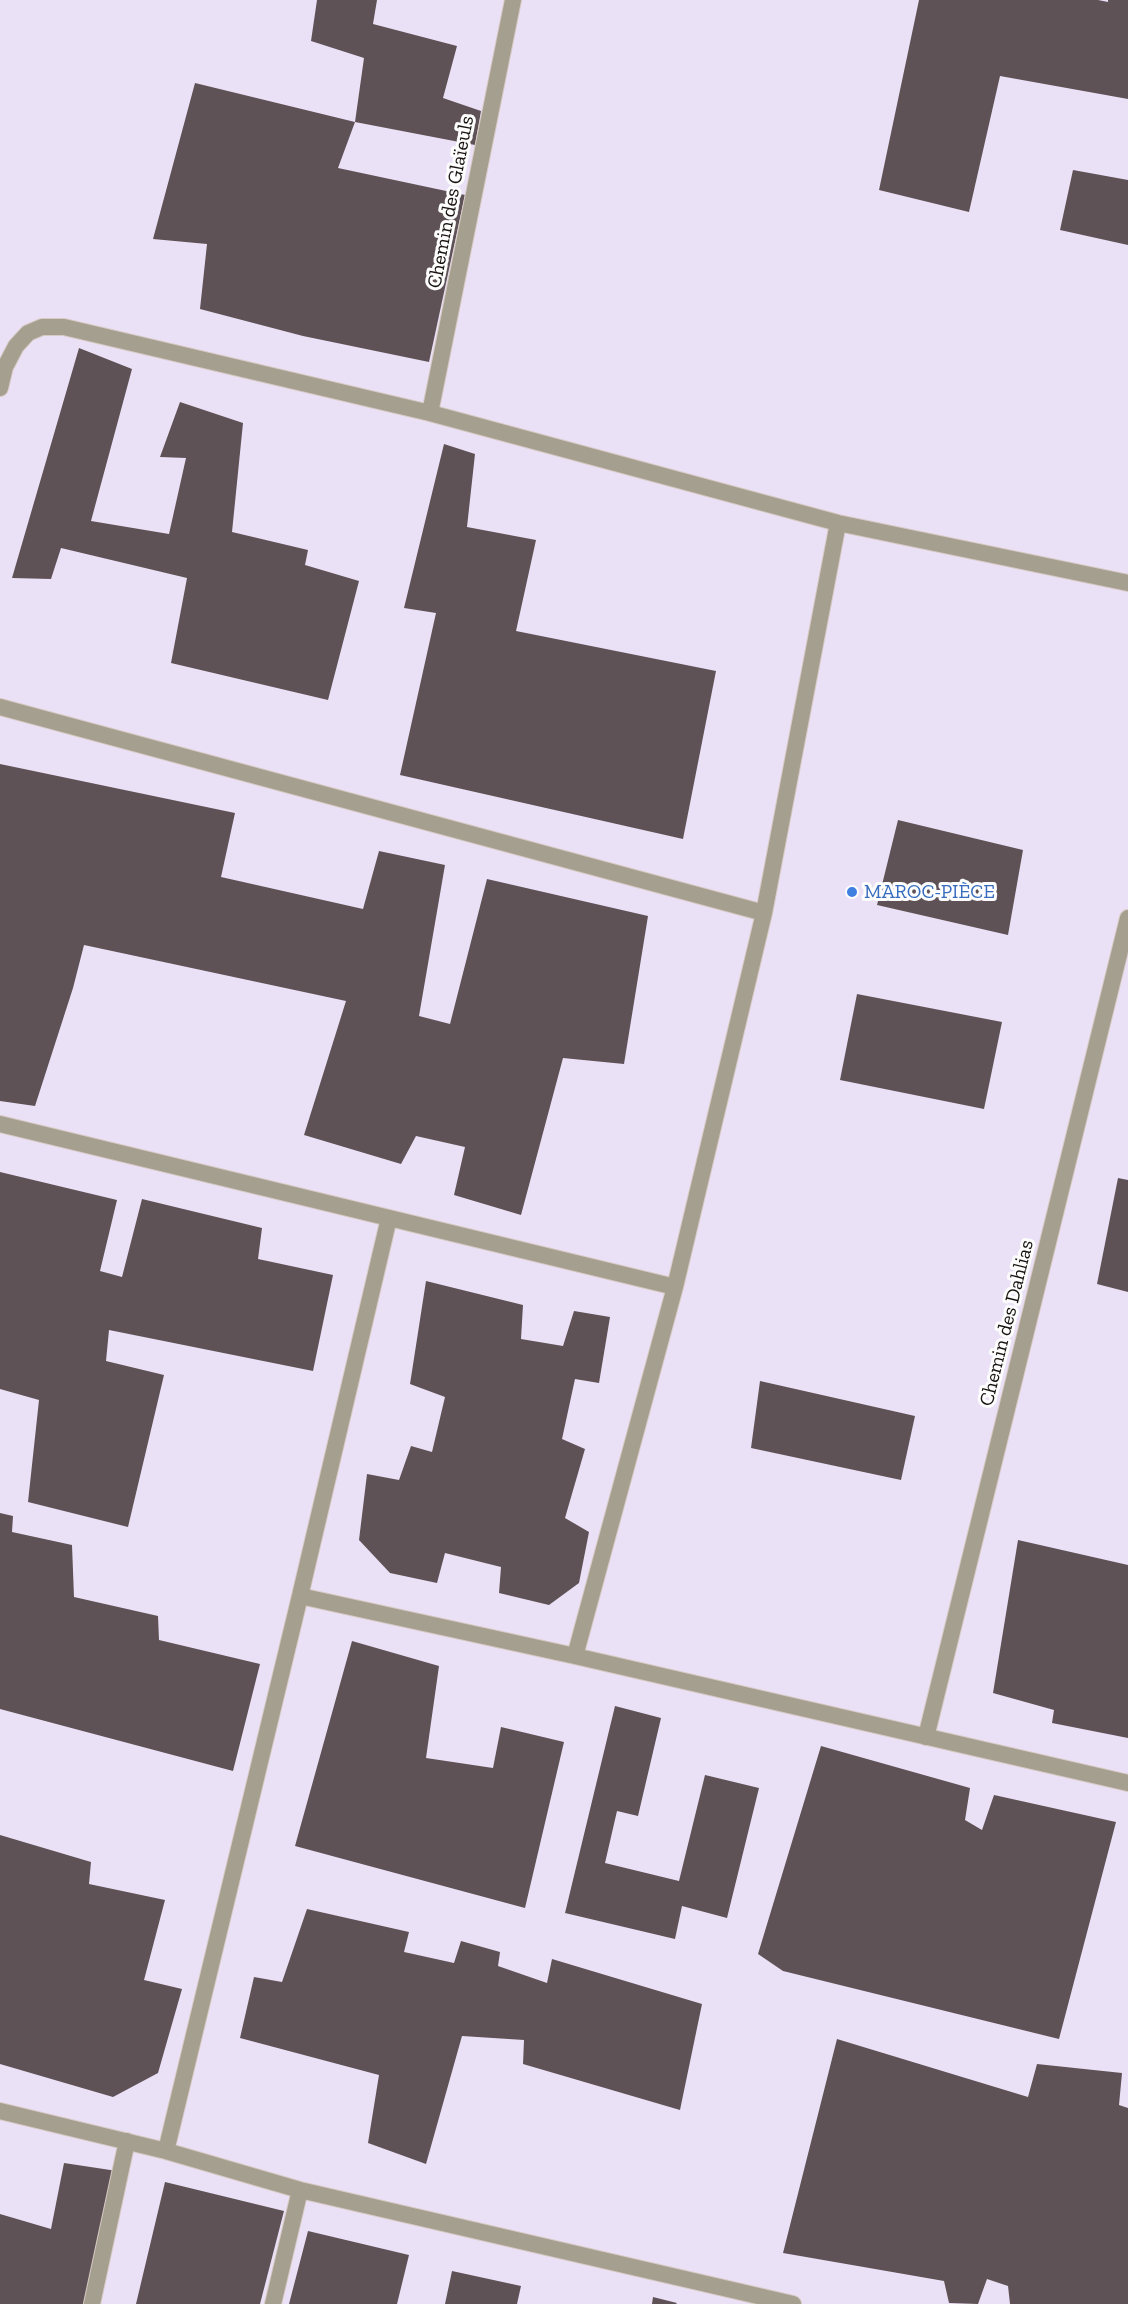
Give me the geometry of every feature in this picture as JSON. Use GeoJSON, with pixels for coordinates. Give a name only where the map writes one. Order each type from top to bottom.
{"type":"FeatureCollection","features":[{"type":"Feature","properties":{"kind":"lane","name":"Chemin des Glaïeuls"},"geometry":{"type":"LineString","coordinates":[[430,413],[513,0]]}},
{"type":"Feature","properties":{"kind":"lane"},"geometry":{"type":"LineString","coordinates":[[0,388],[5,367],[16,346],[28,333],[42,327],[64,327],[430,413],[838,524],[1128,583]]}},
{"type":"Feature","properties":{"kind":"lane"},"geometry":{"type":"LineString","coordinates":[[575,1656],[675,1287],[764,913],[838,524]]}},
{"type":"Feature","properties":{"kind":"lane"},"geometry":{"type":"LineString","coordinates":[[0,707],[764,913]]}},
{"type":"Feature","properties":{"kind":"lane","name":"Chemin des Dahlias"},"geometry":{"type":"LineString","coordinates":[[926,1737],[1128,918]]}},
{"type":"Feature","properties":{"kind":"lane"},"geometry":{"type":"LineString","coordinates":[[0,1124],[675,1287]]}},
{"type":"Feature","properties":{"kind":"lane"},"geometry":{"type":"LineString","coordinates":[[166,2151],[389,1218]]}},
{"type":"Feature","properties":{"kind":"lane"},"geometry":{"type":"LineString","coordinates":[[300,1596],[575,1656],[1128,1783]]}},
{"type":"Feature","properties":{"kind":"lane"},"geometry":{"type":"LineString","coordinates":[[0,2111],[166,2151],[300,2190],[793,2304]]}},
{"type":"Feature","properties":{"kind":"lane"},"geometry":{"type":"LineString","coordinates":[[92,2304],[127,2141]]}},
{"type":"Feature","properties":{"kind":"lane"},"geometry":{"type":"LineString","coordinates":[[273,2304],[300,2190]]}},
{"type":"Feature","properties":{"kind":"shaded area"},"geometry":{"type":"Polygon","coordinates":[[[0,0],[1128,0],[1128,2304],[0,2304],[0,0]]]}},
{"type":"Feature","properties":{"kind":"building"},"geometry":{"type":"Polygon","coordinates":[[[317,0],[377,0],[373,24],[457,46],[443,98],[481,111],[475,145],[355,122],[364,58],[311,41],[317,0]]]}},
{"type":"Feature","properties":{"kind":"building"},"geometry":{"type":"Polygon","coordinates":[[[919,0],[1098,0],[1108,2],[1108,0],[1128,0],[1128,99],[1000,76],[969,212],[879,190],[919,0]]]}},
{"type":"Feature","properties":{"kind":"building"},"geometry":{"type":"Polygon","coordinates":[[[195,83],[355,122],[338,168],[465,195],[429,362],[303,336],[200,309],[207,244],[153,239],[195,83]]]}},
{"type":"Feature","properties":{"kind":"building"},"geometry":{"type":"Polygon","coordinates":[[[1073,170],[1128,180],[1128,245],[1060,230],[1073,170]]]}},
{"type":"Feature","properties":{"kind":"building"},"geometry":{"type":"Polygon","coordinates":[[[79,348],[132,369],[91,521],[169,534],[186,458],[160,457],[180,402],[243,423],[232,532],[308,550],[305,565],[359,581],[328,700],[171,663],[187,578],[61,548],[51,579],[12,578],[79,348]]]}},
{"type":"Feature","properties":{"kind":"building"},"geometry":{"type":"Polygon","coordinates":[[[444,444],[475,454],[467,527],[536,540],[516,631],[716,671],[683,839],[400,775],[436,613],[404,608],[444,444]]]}},
{"type":"Feature","properties":{"kind":"building"},"geometry":{"type":"Polygon","coordinates":[[[0,764],[235,813],[221,877],[363,909],[379,851],[445,865],[419,1016],[450,1024],[487,879],[648,916],[624,1064],[563,1058],[521,1215],[454,1195],[465,1147],[416,1136],[401,1164],[304,1135],[346,1001],[84,945],[73,988],[35,1106],[0,1101],[0,764]]]}},
{"type":"Feature","properties":{"kind":"building"},"geometry":{"type":"Polygon","coordinates":[[[898,820],[1023,850],[1008,935],[877,905],[898,820]]]}},
{"type":"Feature","properties":{"kind":"building"},"geometry":{"type":"Polygon","coordinates":[[[857,994],[1002,1022],[984,1109],[840,1080],[857,994]]]}},
{"type":"Feature","properties":{"kind":"building"},"geometry":{"type":"Polygon","coordinates":[[[0,1172],[117,1200],[100,1271],[122,1277],[142,1199],[262,1228],[258,1259],[333,1275],[313,1371],[109,1330],[106,1361],[164,1375],[128,1527],[28,1502],[39,1400],[0,1389],[0,1172]]]}},
{"type":"Feature","properties":{"kind":"building"},"geometry":{"type":"Polygon","coordinates":[[[1118,1178],[1128,1180],[1128,1292],[1097,1284],[1118,1178]]]}},
{"type":"Feature","properties":{"kind":"building"},"geometry":{"type":"Polygon","coordinates":[[[426,1281],[523,1305],[521,1339],[563,1346],[574,1311],[610,1317],[599,1383],[575,1379],[562,1439],[585,1449],[565,1518],[589,1532],[579,1583],[549,1605],[499,1593],[501,1567],[445,1553],[437,1583],[390,1573],[359,1540],[367,1474],[399,1480],[411,1446],[432,1452],[445,1397],[410,1384],[426,1281]]]}},
{"type":"Feature","properties":{"kind":"building"},"geometry":{"type":"Polygon","coordinates":[[[760,1381],[915,1416],[901,1480],[751,1448],[760,1381]]]}},
{"type":"Feature","properties":{"kind":"building"},"geometry":{"type":"Polygon","coordinates":[[[0,1513],[13,1516],[12,1532],[72,1545],[74,1597],[158,1616],[159,1640],[260,1664],[233,1771],[0,1709],[0,1513]]]}},
{"type":"Feature","properties":{"kind":"building"},"geometry":{"type":"Polygon","coordinates":[[[1018,1540],[1128,1565],[1128,1738],[1052,1723],[1054,1710],[993,1693],[1018,1540]]]}},
{"type":"Feature","properties":{"kind":"building"},"geometry":{"type":"Polygon","coordinates":[[[352,1641],[439,1666],[426,1758],[493,1768],[501,1727],[564,1742],[525,1908],[295,1846],[352,1641]]]}},
{"type":"Feature","properties":{"kind":"building"},"geometry":{"type":"Polygon","coordinates":[[[615,1706],[661,1718],[638,1816],[617,1811],[605,1863],[679,1881],[705,1775],[759,1788],[727,1918],[682,1906],[675,1939],[565,1913],[615,1706]]]}},
{"type":"Feature","properties":{"kind":"building"},"geometry":{"type":"Polygon","coordinates":[[[821,1746],[970,1788],[965,1820],[982,1830],[994,1795],[1116,1822],[1059,2039],[783,1971],[758,1954],[821,1746]]]}},
{"type":"Feature","properties":{"kind":"building"},"geometry":{"type":"Polygon","coordinates":[[[0,1835],[91,1862],[89,1884],[165,1900],[144,1980],[182,1989],[158,2073],[113,2097],[0,2064],[0,1835]]]}},
{"type":"Feature","properties":{"kind":"building"},"geometry":{"type":"Polygon","coordinates":[[[307,1909],[409,1932],[404,1952],[454,1963],[461,1941],[500,1952],[498,1966],[547,1983],[552,1959],[702,2004],[680,2110],[523,2064],[524,2040],[462,2036],[426,2164],[368,2143],[379,2075],[240,2038],[254,1977],[282,1982],[307,1909]]]}},
{"type":"Feature","properties":{"kind":"building"},"geometry":{"type":"Polygon","coordinates":[[[837,2039],[1028,2097],[1037,2064],[1122,2073],[1119,2105],[1128,2108],[1128,2304],[1010,2304],[1008,2286],[987,2279],[978,2304],[949,2303],[944,2281],[783,2253],[837,2039]]]}},
{"type":"Feature","properties":{"kind":"building"},"geometry":{"type":"Polygon","coordinates":[[[64,2163],[117,2171],[87,2304],[0,2304],[0,2214],[51,2229],[64,2163]]]}},
{"type":"Feature","properties":{"kind":"building"},"geometry":{"type":"Polygon","coordinates":[[[165,2182],[284,2211],[260,2304],[136,2304],[165,2182]]]}},
{"type":"Feature","properties":{"kind":"building"},"geometry":{"type":"Polygon","coordinates":[[[308,2231],[409,2255],[397,2304],[289,2304],[308,2231]]]}},
{"type":"Feature","properties":{"kind":"building"},"geometry":{"type":"Polygon","coordinates":[[[452,2271],[521,2286],[517,2304],[445,2304],[452,2271]]]}},
{"type":"Feature","properties":{"kind":"building"},"geometry":{"type":"Polygon","coordinates":[[[653,2297],[677,2303],[652,2304],[653,2297]]]}},
{"type":"Feature","properties":{"kind":"place","name":"MAROC-PIÈCE"},"geometry":{"type":"Point","coordinates":[852,892]}}]}
